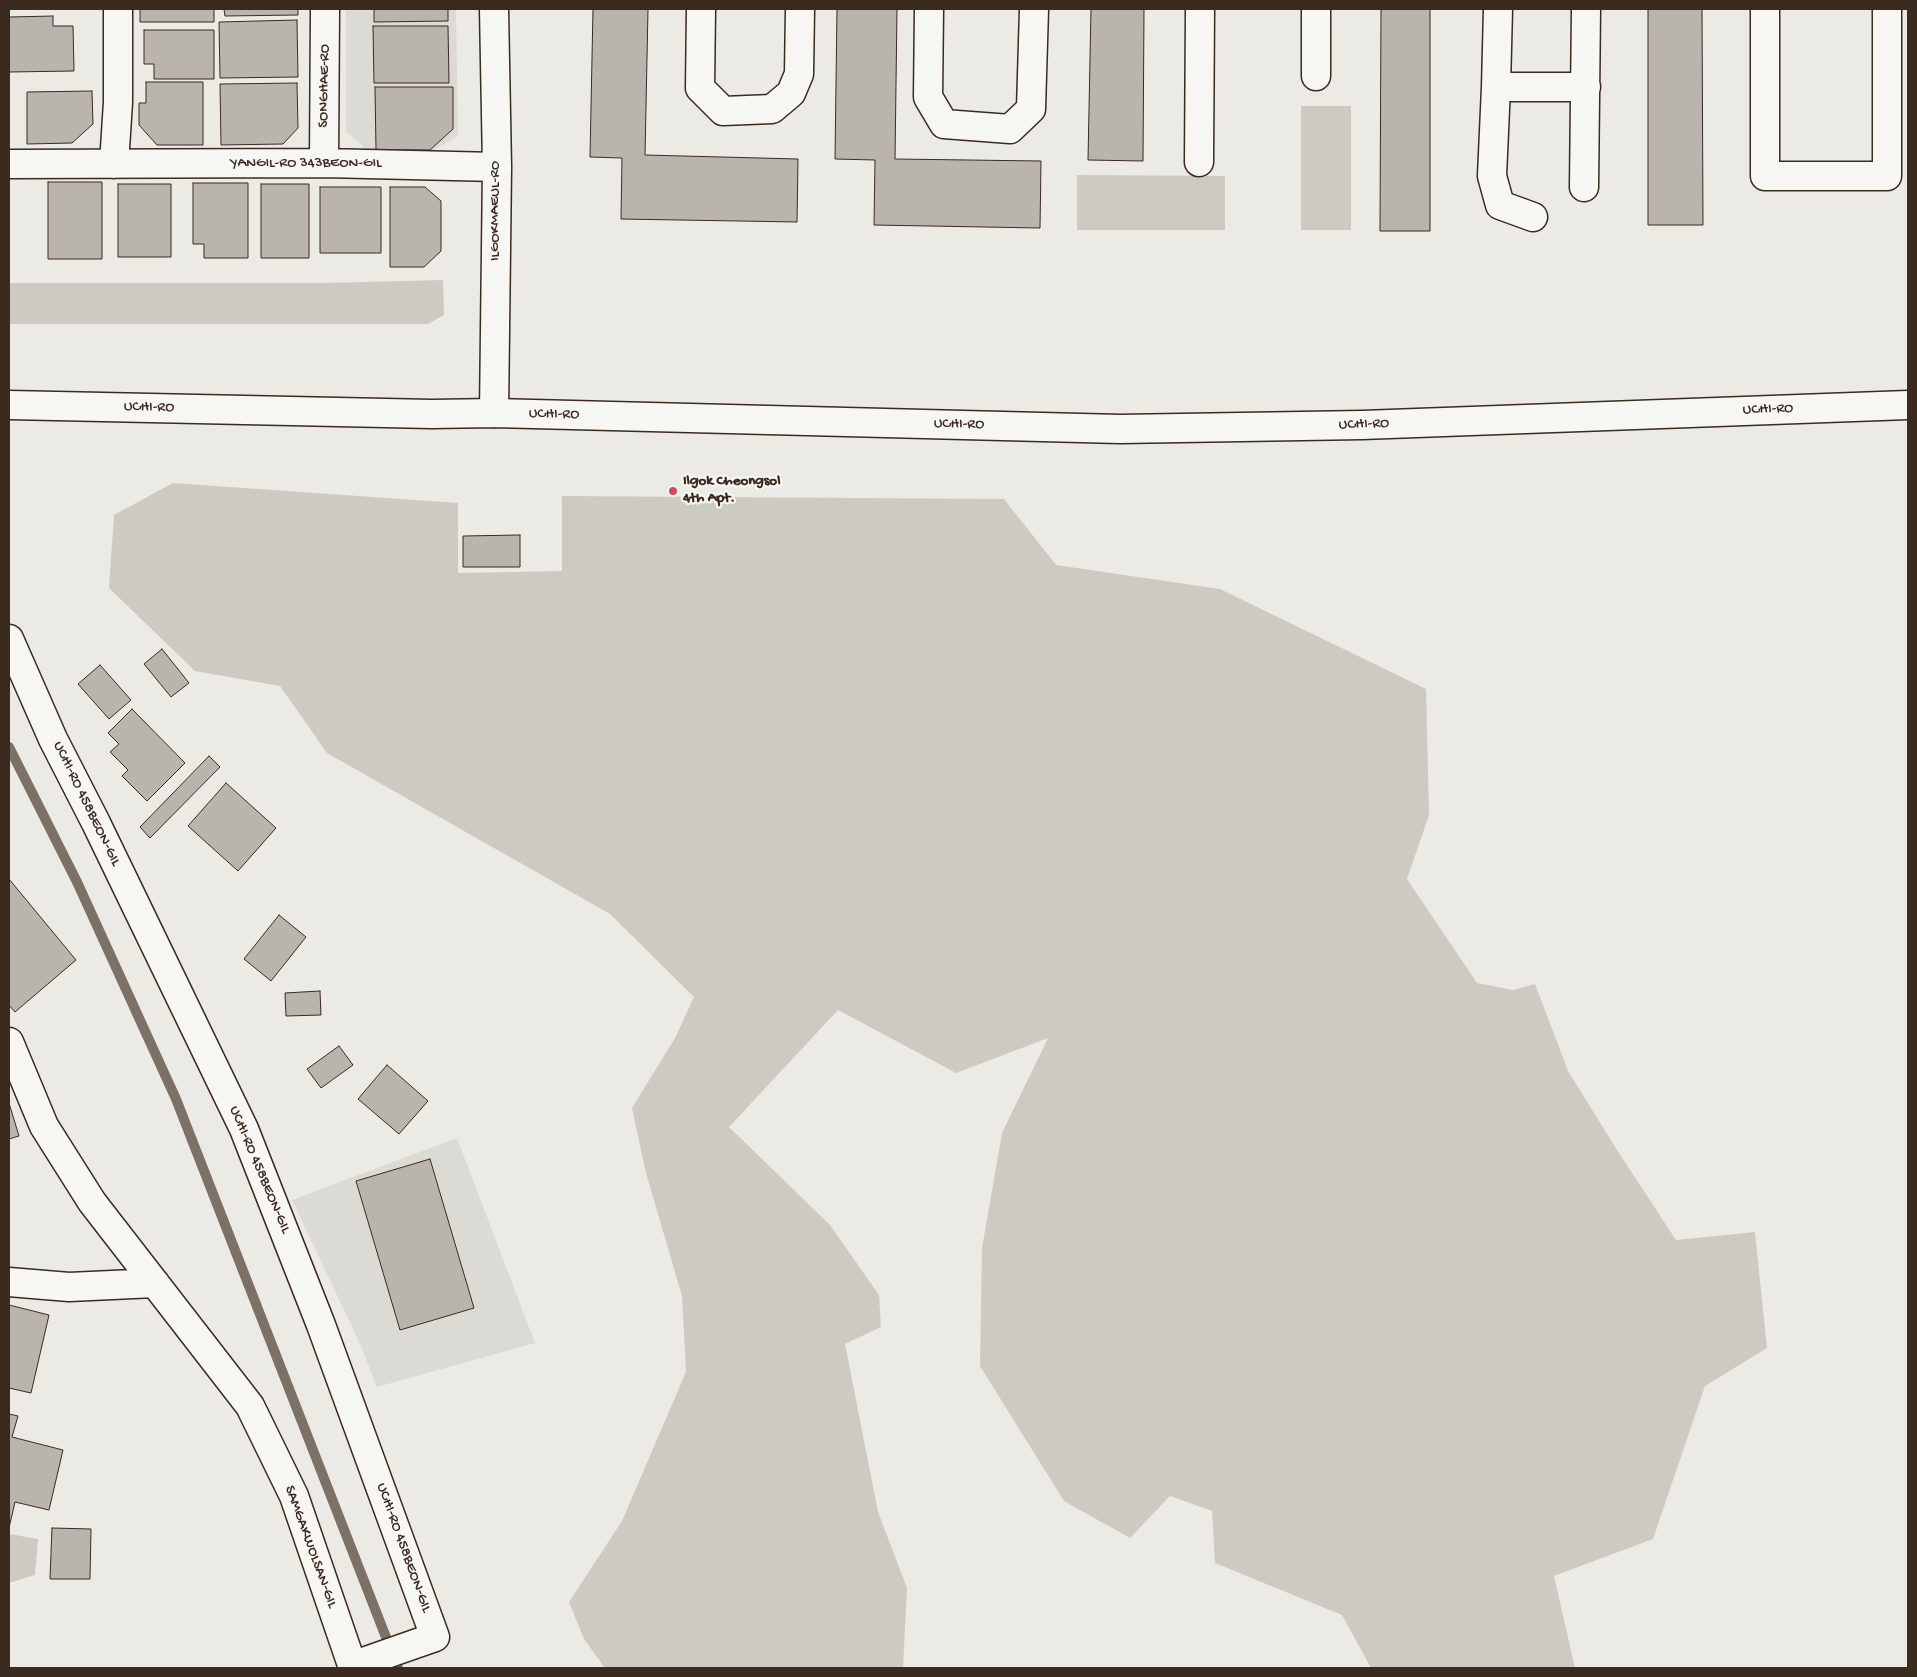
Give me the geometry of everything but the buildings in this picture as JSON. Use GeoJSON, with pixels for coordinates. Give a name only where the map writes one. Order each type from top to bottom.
{"type":"FeatureCollection","features":[{"type":"Feature","properties":{"kind":"street"},"geometry":{"type":"LineString","coordinates":[[114,164],[118,102],[118,9]]}},
{"type":"Feature","properties":{"kind":"street","name":"SONGHAE-RO"},"geometry":{"type":"LineString","coordinates":[[324,163],[325,9]]}},
{"type":"Feature","properties":{"kind":"street","name":"ILGOKMAEUL-RO"},"geometry":{"type":"LineString","coordinates":[[494,9],[497,167],[494,413]]}},
{"type":"Feature","properties":{"kind":"street"},"geometry":{"type":"LineString","coordinates":[[701,9],[700,88],[723,111],[772,109],[791,93],[800,74],[800,9]]}},
{"type":"Feature","properties":{"kind":"street"},"geometry":{"type":"LineString","coordinates":[[929,9],[928,97],[944,124],[1010,129],[1031,109],[1034,9]]}},
{"type":"Feature","properties":{"kind":"street"},"geometry":{"type":"LineString","coordinates":[[1199,162],[1200,9]]}},
{"type":"Feature","properties":{"kind":"street"},"geometry":{"type":"LineString","coordinates":[[1316,9],[1316,76]]}},
{"type":"Feature","properties":{"kind":"street"},"geometry":{"type":"LineString","coordinates":[[1498,9],[1492,176],[1500,205],[1533,217]]}},
{"type":"Feature","properties":{"kind":"street"},"geometry":{"type":"LineString","coordinates":[[1584,187],[1586,9]]}},
{"type":"Feature","properties":{"kind":"street"},"geometry":{"type":"LineString","coordinates":[[1766,9],[1766,176],[1887,176],[1887,9]]}},
{"type":"Feature","properties":{"kind":"street"},"geometry":{"type":"LineString","coordinates":[[1496,87],[1586,87]]}},
{"type":"Feature","properties":{"kind":"street","name":"YANGIL-RO 343BEON-GIL"},"geometry":{"type":"LineString","coordinates":[[9,164],[324,163],[497,167]]}},
{"type":"Feature","properties":{"kind":"street","name":"UCHI-RO"},"geometry":{"type":"LineString","coordinates":[[9,405],[432,414],[494,413],[1120,429],[1362,426],[1908,405]]}},
{"type":"Feature","properties":{"kind":"street","name":"UCHI-RO 458BEON-GIL"},"geometry":{"type":"LineString","coordinates":[[9,639],[53,739],[96,823],[244,1129],[321,1325],[435,1637],[352,1667]]}},
{"type":"Feature","properties":{"kind":"street","name":"SAMGAKWOLSAN-GIL"},"geometry":{"type":"LineString","coordinates":[[9,1042],[44,1126],[92,1202],[250,1406],[294,1496],[352,1667]]}},
{"type":"Feature","properties":{"kind":"street"},"geometry":{"type":"LineString","coordinates":[[9,1282],[69,1287],[155,1283]]}},
{"type":"Feature","properties":{"kind":"shaded area"},"geometry":{"type":"Polygon","coordinates":[[[346,9],[456,9],[458,136],[427,154],[370,153],[346,131],[346,9]]]}},
{"type":"Feature","properties":{"kind":"shaded area"},"geometry":{"type":"Polygon","coordinates":[[[1301,106],[1351,106],[1351,230],[1301,230],[1301,106]]]}},
{"type":"Feature","properties":{"kind":"shaded area"},"geometry":{"type":"Polygon","coordinates":[[[1077,175],[1225,176],[1225,230],[1077,230],[1077,175]]]}},
{"type":"Feature","properties":{"kind":"shaded area"},"geometry":{"type":"Polygon","coordinates":[[[443,280],[444,315],[428,324],[9,324],[9,283],[323,283],[443,280]]]}},
{"type":"Feature","properties":{"kind":"shaded area"},"geometry":{"type":"Polygon","coordinates":[[[173,483],[458,503],[458,573],[562,571],[562,496],[1004,499],[1056,565],[1220,589],[1426,689],[1429,815],[1407,879],[1477,983],[1513,990],[1535,984],[1568,1071],[1676,1240],[1755,1232],[1767,1348],[1705,1386],[1653,1539],[1554,1576],[1575,1668],[1371,1668],[1342,1615],[1215,1563],[1212,1511],[1170,1496],[1130,1538],[1064,1501],[980,1366],[982,1248],[1002,1133],[1048,1038],[956,1073],[838,1010],[729,1127],[830,1225],[879,1295],[881,1327],[845,1344],[878,1512],[907,1588],[903,1668],[605,1668],[584,1639],[569,1602],[622,1521],[686,1372],[682,1296],[646,1173],[632,1108],[675,1038],[694,997],[610,914],[327,753],[280,686],[195,671],[109,588],[114,515],[173,483]]]}},
{"type":"Feature","properties":{"kind":"shaded area"},"geometry":{"type":"Polygon","coordinates":[[[457,1138],[535,1343],[377,1387],[361,1346],[292,1200],[457,1138]]]}},
{"type":"Feature","properties":{"kind":"shaded area"},"geometry":{"type":"Polygon","coordinates":[[[9,1534],[38,1539],[35,1575],[9,1583],[9,1534]]]}},
{"type":"Feature","properties":{"kind":"waterway"},"geometry":{"type":"LineString","coordinates":[[9,747],[77,882],[176,1099],[398,1668]]}},
{"type":"Feature","properties":{"kind":"place","name":"Ilgok Cheongsol 4th Apt."},"geometry":{"type":"Point","coordinates":[673,491]}}]}
